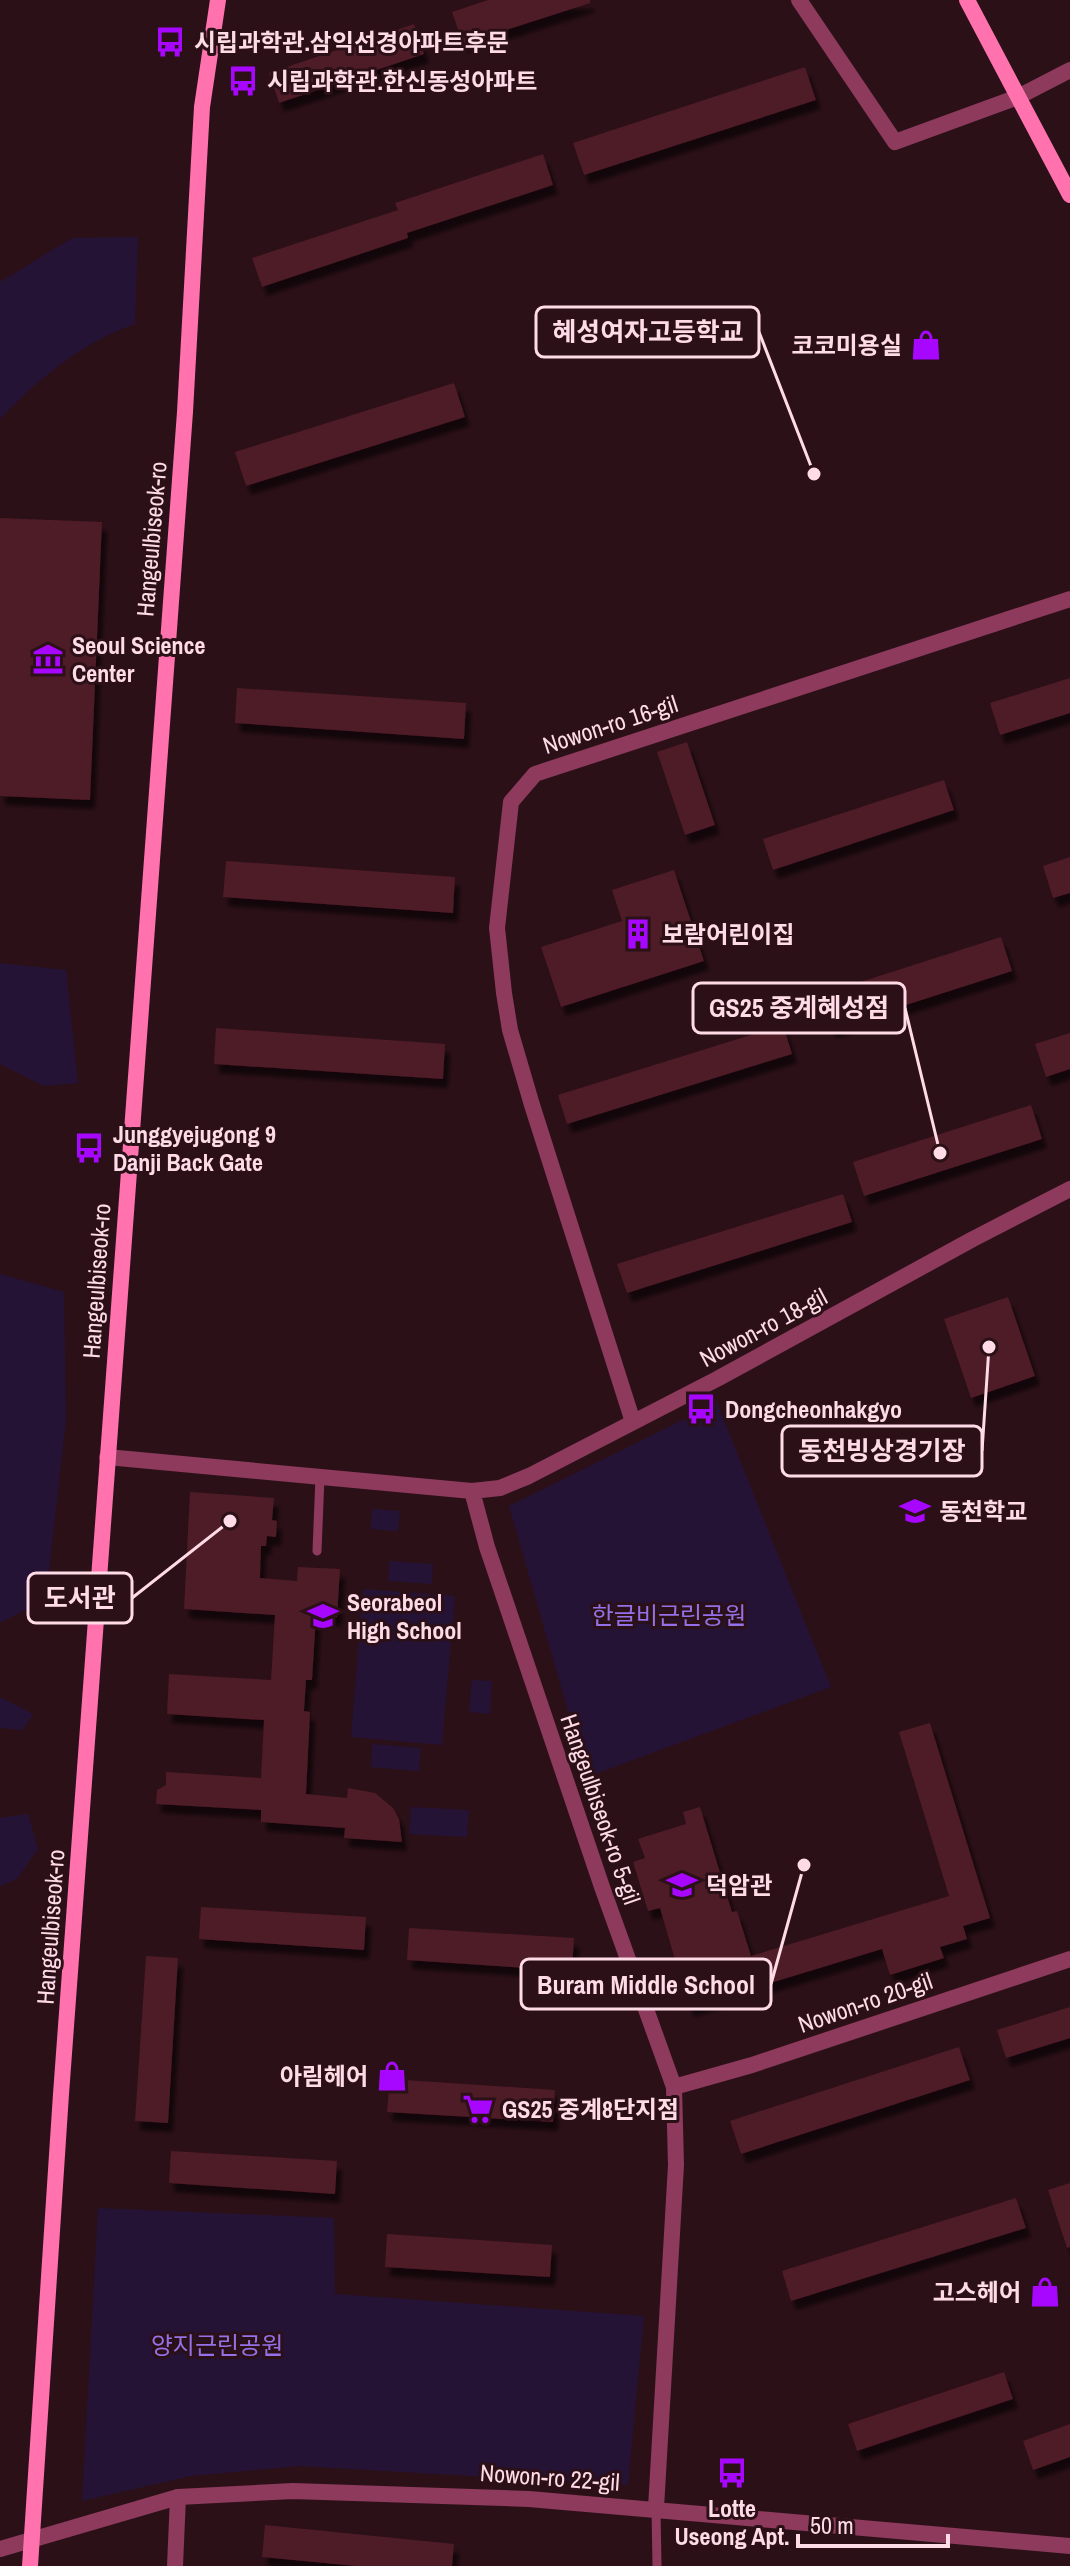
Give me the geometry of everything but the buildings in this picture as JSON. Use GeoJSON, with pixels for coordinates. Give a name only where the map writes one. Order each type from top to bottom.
{"type":"FeatureCollection","features":[{"type":"Feature","properties":{"kind":"main road","name":"Hangeulbiseok-ro"},"geometry":{"type":"LineString","coordinates":[[30,2566],[107,1457],[185,412],[202,107],[218,0]]}},
{"type":"Feature","properties":{"kind":"main road"},"geometry":{"type":"LineString","coordinates":[[967,0],[1070,195]]}},
{"type":"Feature","properties":{"kind":"street"},"geometry":{"type":"LineString","coordinates":[[799,0],[895,142],[1018,97],[1070,70]]}},
{"type":"Feature","properties":{"kind":"street","name":"Nowon-ro 16-gil"},"geometry":{"type":"LineString","coordinates":[[633,1422],[510,1030],[497,928],[511,802],[535,774],[1070,599]]}},
{"type":"Feature","properties":{"kind":"street","name":"Nowon-ro 18-gil"},"geometry":{"type":"LineString","coordinates":[[472,1491],[500,1488],[529,1476],[717,1379],[1070,1189]]}},
{"type":"Feature","properties":{"kind":"street"},"geometry":{"type":"LineString","coordinates":[[107,1457],[472,1491]]}},
{"type":"Feature","properties":{"kind":"street","name":"Hangeulbiseok-ro 5-gil"},"geometry":{"type":"LineString","coordinates":[[472,1491],[487,1547],[602,1887],[674,2087],[676,2165],[656,2508]]}},
{"type":"Feature","properties":{"kind":"street","name":"Nowon-ro 20-gil"},"geometry":{"type":"LineString","coordinates":[[674,2087],[752,2065],[1070,1959]]}},
{"type":"Feature","properties":{"kind":"street","name":"Nowon-ro 22-gil"},"geometry":{"type":"LineString","coordinates":[[0,2549],[178,2497],[232,2492],[322,2491],[514,2498],[656,2508],[1070,2546]]}},
{"type":"Feature","properties":{"kind":"street"},"geometry":{"type":"LineString","coordinates":[[175,2566],[178,2497]]}},
{"type":"Feature","properties":{"kind":"lane"},"geometry":{"type":"LineString","coordinates":[[317,1551],[320,1477]]}},
{"type":"Feature","properties":{"kind":"lane"},"geometry":{"type":"LineString","coordinates":[[656,2508],[657,2566]]}},
{"type":"Feature","properties":{"kind":"green space"},"geometry":{"type":"Polygon","coordinates":[[[138,237],[135,324],[116,331],[62,363],[0,419],[0,282],[72,238],[138,237]]]}},
{"type":"Feature","properties":{"kind":"green space"},"geometry":{"type":"Polygon","coordinates":[[[0,963],[66,970],[78,1083],[44,1086],[0,1064],[0,963]]]}},
{"type":"Feature","properties":{"kind":"green space"},"geometry":{"type":"Polygon","coordinates":[[[0,1274],[64,1292],[66,1419],[46,1599],[0,1623],[0,1274]]]}},
{"type":"Feature","properties":{"kind":"green space","name":"한글비근린공원"},"geometry":{"type":"Polygon","coordinates":[[[717,1403],[831,1687],[587,1777],[509,1506],[717,1403]]]}},
{"type":"Feature","properties":{"kind":"green space"},"geometry":{"type":"Polygon","coordinates":[[[372,1509],[400,1511],[398,1531],[371,1529],[372,1509]]]}},
{"type":"Feature","properties":{"kind":"green space"},"geometry":{"type":"Polygon","coordinates":[[[389,1561],[433,1564],[432,1584],[388,1581],[389,1561]]]}},
{"type":"Feature","properties":{"kind":"green space"},"geometry":{"type":"Polygon","coordinates":[[[363,1589],[455,1596],[442,1745],[351,1737],[363,1589]]]}},
{"type":"Feature","properties":{"kind":"green space"},"geometry":{"type":"Polygon","coordinates":[[[472,1680],[492,1681],[490,1714],[469,1712],[472,1680]]]}},
{"type":"Feature","properties":{"kind":"green space"},"geometry":{"type":"Polygon","coordinates":[[[0,1697],[33,1714],[23,1730],[0,1728],[0,1697]]]}},
{"type":"Feature","properties":{"kind":"green space"},"geometry":{"type":"Polygon","coordinates":[[[372,1744],[421,1748],[419,1771],[371,1767],[372,1744]]]}},
{"type":"Feature","properties":{"kind":"green space"},"geometry":{"type":"Polygon","coordinates":[[[411,1807],[469,1810],[467,1837],[409,1834],[411,1807]]]}},
{"type":"Feature","properties":{"kind":"green space"},"geometry":{"type":"Polygon","coordinates":[[[28,1814],[38,1849],[17,1879],[0,1886],[0,1818],[28,1814]]]}},
{"type":"Feature","properties":{"kind":"green space","name":"양지근린공원"},"geometry":{"type":"Polygon","coordinates":[[[98,2208],[334,2218],[335,2294],[644,2316],[628,2485],[300,2466],[191,2476],[82,2501],[98,2208]]]}},
{"type":"Feature","properties":{"kind":"place","name":"시립과학관.삼익선경아파트후문"},"geometry":{"type":"Point","coordinates":[170,42]}},
{"type":"Feature","properties":{"kind":"place","name":"시립과학관.한신동성아파트"},"geometry":{"type":"Point","coordinates":[243,81]}},
{"type":"Feature","properties":{"kind":"place","name":"코코미용실"},"geometry":{"type":"Point","coordinates":[926,345]}},
{"type":"Feature","properties":{"kind":"place","name":"혜성여자고등학교"},"geometry":{"type":"Point","coordinates":[814,474]}},
{"type":"Feature","properties":{"kind":"place","name":"Seoul Science Center"},"geometry":{"type":"Point","coordinates":[48,659]}},
{"type":"Feature","properties":{"kind":"place","name":"보람어린이집"},"geometry":{"type":"Point","coordinates":[638,934]}},
{"type":"Feature","properties":{"kind":"place","name":"Junggyejugong 9 Danji Back Gate"},"geometry":{"type":"Point","coordinates":[89,1148]}},
{"type":"Feature","properties":{"kind":"place","name":"GS25 중계혜성점"},"geometry":{"type":"Point","coordinates":[940,1153]}},
{"type":"Feature","properties":{"kind":"place","name":"동천빙상경기장"},"geometry":{"type":"Point","coordinates":[989,1347]}},
{"type":"Feature","properties":{"kind":"place","name":"Dongcheonhakgyo"},"geometry":{"type":"Point","coordinates":[701,1409]}},
{"type":"Feature","properties":{"kind":"place","name":"동천학교"},"geometry":{"type":"Point","coordinates":[915,1511]}},
{"type":"Feature","properties":{"kind":"place","name":"도서관"},"geometry":{"type":"Point","coordinates":[230,1521]}},
{"type":"Feature","properties":{"kind":"place","name":"Seorabeol High School"},"geometry":{"type":"Point","coordinates":[323,1616]}},
{"type":"Feature","properties":{"kind":"place","name":"Buram Middle School"},"geometry":{"type":"Point","coordinates":[804,1865]}},
{"type":"Feature","properties":{"kind":"place","name":"덕암관"},"geometry":{"type":"Point","coordinates":[682,1885]}},
{"type":"Feature","properties":{"kind":"place","name":"아림헤어"},"geometry":{"type":"Point","coordinates":[392,2076]}},
{"type":"Feature","properties":{"kind":"place","name":"GS25 중계8단지점"},"geometry":{"type":"Point","coordinates":[478,2109]}},
{"type":"Feature","properties":{"kind":"place","name":"고스헤어"},"geometry":{"type":"Point","coordinates":[1045,2292]}},
{"type":"Feature","properties":{"kind":"place","name":"Lotte Useong Apt."},"geometry":{"type":"Point","coordinates":[732,2473]}}]}
